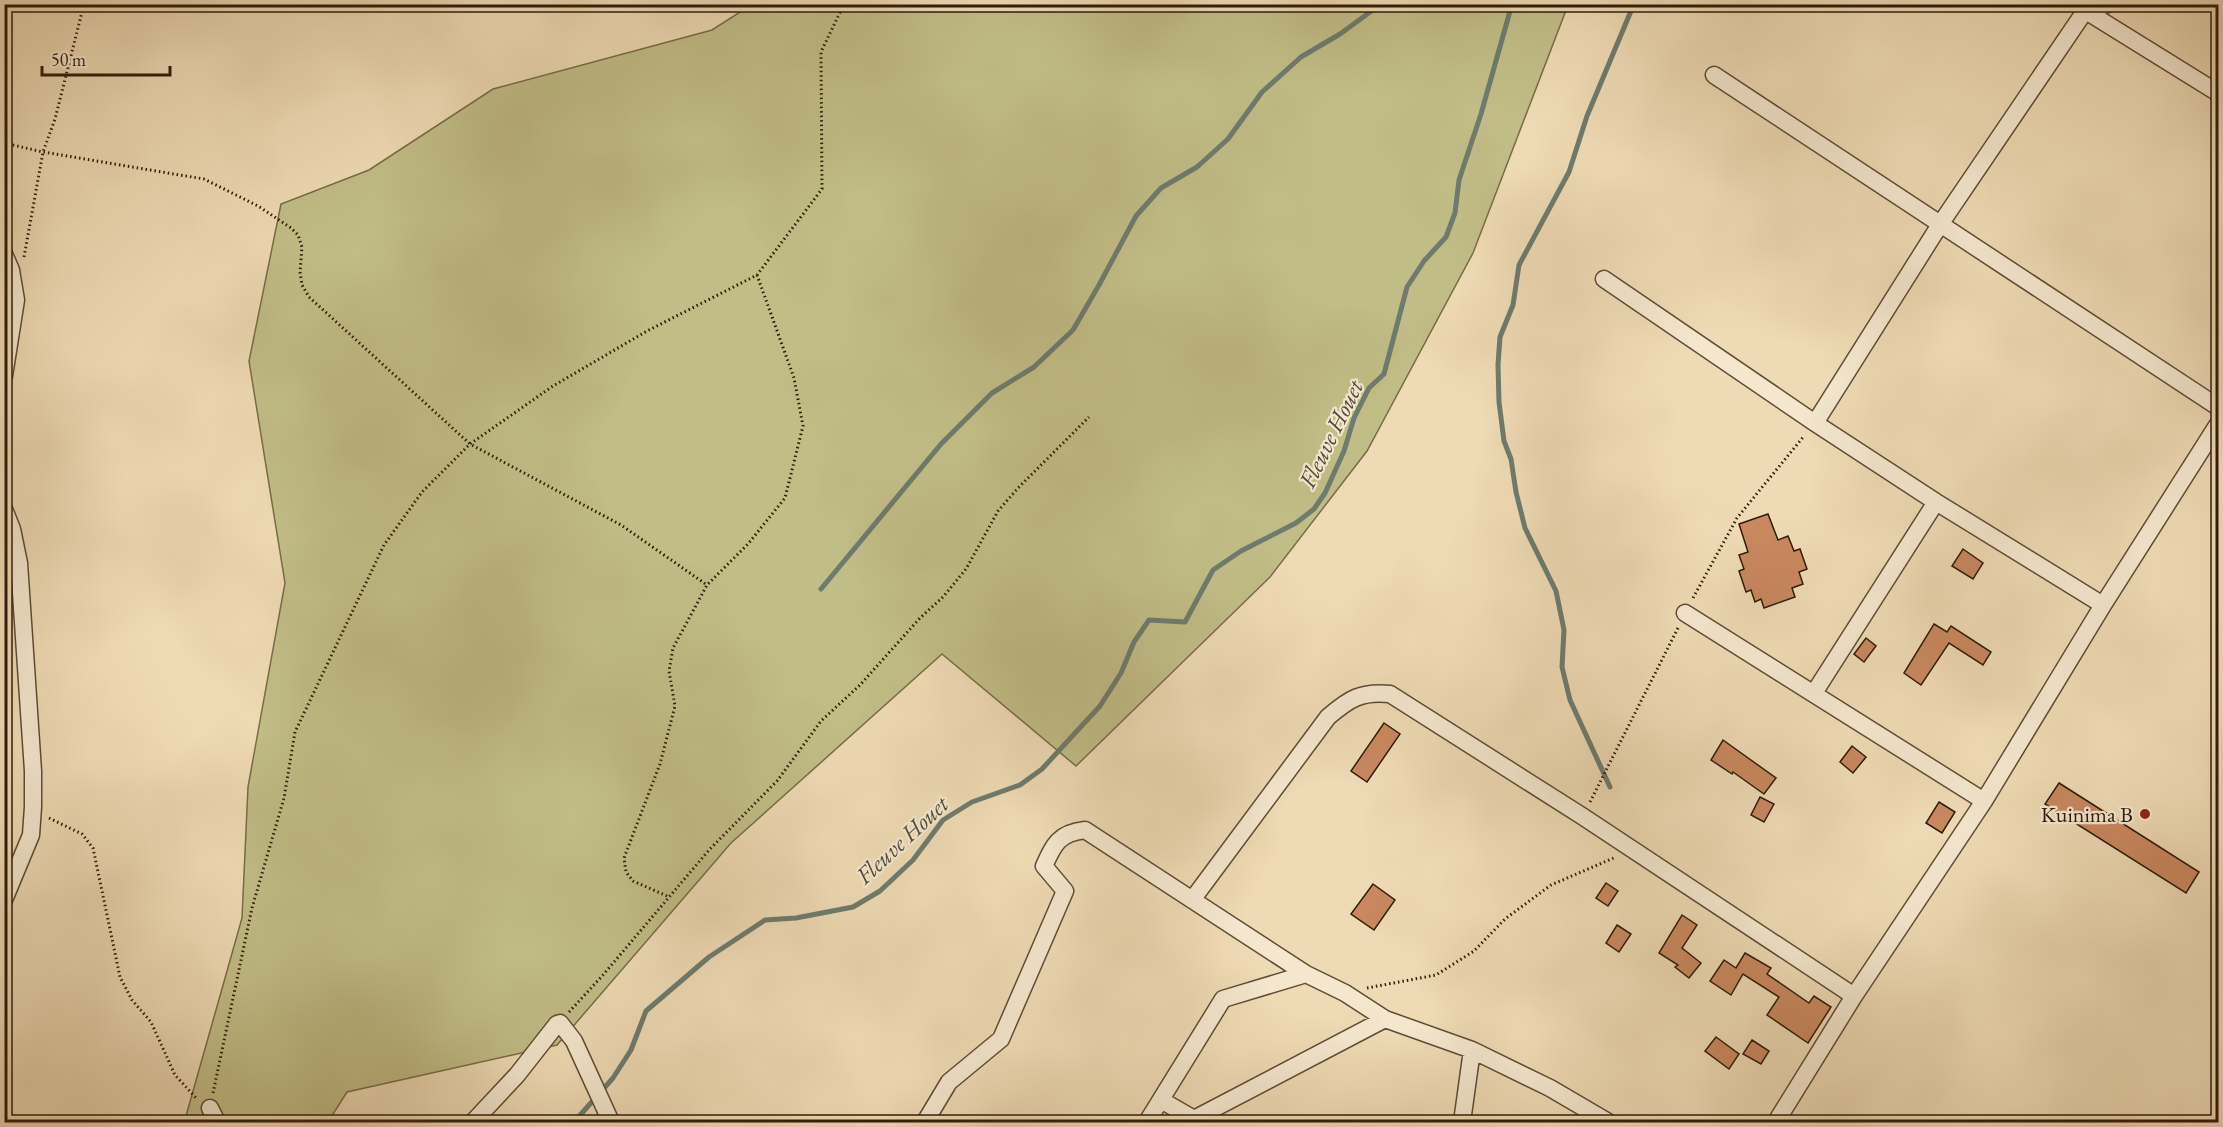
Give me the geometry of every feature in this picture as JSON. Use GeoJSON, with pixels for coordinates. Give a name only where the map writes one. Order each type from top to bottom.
{"type":"FeatureCollection","features":[{"type":"Feature","properties":{"kind":"street"},"geometry":{"type":"LineString","coordinates":[[1815,423],[2080,8],[2108,4]]}},
{"type":"Feature","properties":{"kind":"street"},"geometry":{"type":"LineString","coordinates":[[2080,8],[2218,93]]}},
{"type":"Feature","properties":{"kind":"street"},"geometry":{"type":"LineString","coordinates":[[1714,75],[2218,407]]}},
{"type":"Feature","properties":{"kind":"street"},"geometry":{"type":"LineString","coordinates":[[4,254],[11,270],[16,300],[4,376]]}},
{"type":"Feature","properties":{"kind":"street"},"geometry":{"type":"LineString","coordinates":[[1604,279],[1815,423],[1936,502],[2103,605]]}},
{"type":"Feature","properties":{"kind":"street"},"geometry":{"type":"LineString","coordinates":[[1776,1122],[1854,996],[1984,801],[2103,605],[2218,424]]}},
{"type":"Feature","properties":{"kind":"street"},"geometry":{"type":"LineString","coordinates":[[1814,693],[1936,502]]}},
{"type":"Feature","properties":{"kind":"street"},"geometry":{"type":"LineString","coordinates":[[4,509],[12,529],[19,562],[33,771],[31,835],[4,900]]}},
{"type":"Feature","properties":{"kind":"street"},"geometry":{"type":"LineString","coordinates":[[1685,613],[1984,801]]}},
{"type":"Feature","properties":{"kind":"street"},"geometry":{"type":"LineString","coordinates":[[1192,900],[1329,717],[1349,699],[1373,692],[1390,694],[1633,850],[1854,996]]}},
{"type":"Feature","properties":{"kind":"street"},"geometry":{"type":"LineString","coordinates":[[925,1122],[949,1082],[1001,1039],[1065,891],[1044,866],[1054,842],[1069,834],[1085,830],[1306,974],[1345,993],[1385,1019],[1472,1050],[1550,1088],[1608,1122]]}},
{"type":"Feature","properties":{"kind":"street"},"geometry":{"type":"LineString","coordinates":[[1147,1122],[1224,999],[1306,974]]}},
{"type":"Feature","properties":{"kind":"street"},"geometry":{"type":"LineString","coordinates":[[1161,1100],[1192,1121],[1385,1019]]}},
{"type":"Feature","properties":{"kind":"street"},"geometry":{"type":"LineString","coordinates":[[473,1122],[517,1075],[557,1024],[562,1024],[574,1041],[608,1115]]}},
{"type":"Feature","properties":{"kind":"street"},"geometry":{"type":"LineString","coordinates":[[1462,1122],[1472,1050]]}},
{"type":"Feature","properties":{"kind":"path"},"geometry":{"type":"LineString","coordinates":[[22,266],[43,152],[55,119],[84,4]]}},
{"type":"Feature","properties":{"kind":"path"},"geometry":{"type":"LineString","coordinates":[[213,1115],[252,908],[284,798],[295,732],[384,545],[422,492],[470,444],[553,386],[647,331],[757,275],[822,189],[821,52],[844,4]]}},
{"type":"Feature","properties":{"kind":"path"},"geometry":{"type":"LineString","coordinates":[[4,143],[43,152],[204,179],[258,206],[291,228],[298,236],[302,247],[300,272],[302,285],[309,297],[470,444],[621,525],[707,585]]}},
{"type":"Feature","properties":{"kind":"path"},"geometry":{"type":"LineString","coordinates":[[667,897],[633,881],[626,872],[624,858],[660,764],[675,706],[669,671],[674,648],[707,585],[748,544],[785,498],[803,426],[794,378],[757,275]]}},
{"type":"Feature","properties":{"kind":"path"},"geometry":{"type":"LineString","coordinates":[[557,1024],[603,975],[709,850],[777,781],[821,721],[860,685],[920,618],[959,579],[998,511],[1017,488],[1089,417]]}},
{"type":"Feature","properties":{"kind":"path"},"geometry":{"type":"LineString","coordinates":[[33,807],[50,819],[82,834],[93,848],[120,977],[132,1000],[151,1022],[175,1075],[213,1115]]}},
{"type":"Feature","properties":{"kind":"path"},"geometry":{"type":"LineString","coordinates":[[1345,993],[1436,975],[1474,951],[1505,919],[1551,885],[1633,850]]}},
{"type":"Feature","properties":{"kind":"shaded area"},"geometry":{"type":"Polygon","coordinates":[[[751,5],[1568,5],[1473,253],[1367,451],[1270,577],[1076,766],[942,654],[731,843],[557,1045],[347,1092],[328,1122],[189,1122],[186,1116],[242,918],[248,787],[285,583],[249,361],[281,204],[369,170],[493,89],[712,30],[751,5]]]}},
{"type":"Feature","properties":{"kind":"building"},"geometry":{"type":"Polygon","coordinates":[[[1768,514],[1778,540],[1788,536],[1794,551],[1800,549],[1807,569],[1799,572],[1803,584],[1792,588],[1795,597],[1764,608],[1761,599],[1755,602],[1751,590],[1746,592],[1739,571],[1744,569],[1739,555],[1748,552],[1739,524],[1768,514]]]}},
{"type":"Feature","properties":{"kind":"building"},"geometry":{"type":"Polygon","coordinates":[[[1963,549],[1983,563],[1973,579],[1952,566],[1963,549]]]}},
{"type":"Feature","properties":{"kind":"building"},"geometry":{"type":"Polygon","coordinates":[[[1934,624],[1947,632],[1951,626],[1991,652],[1983,665],[1949,643],[1921,685],[1904,673],[1934,624]]]}},
{"type":"Feature","properties":{"kind":"building"},"geometry":{"type":"Polygon","coordinates":[[[1866,638],[1876,646],[1864,662],[1854,654],[1866,638]]]}},
{"type":"Feature","properties":{"kind":"building"},"geometry":{"type":"Polygon","coordinates":[[[1384,723],[1400,734],[1367,782],[1351,771],[1384,723]]]}},
{"type":"Feature","properties":{"kind":"building"},"geometry":{"type":"Polygon","coordinates":[[[1723,740],[1776,778],[1764,794],[1711,760],[1723,740]]]}},
{"type":"Feature","properties":{"kind":"building"},"geometry":{"type":"Polygon","coordinates":[[[1852,746],[1866,757],[1853,773],[1840,762],[1852,746]]]}},
{"type":"Feature","properties":{"kind":"building"},"geometry":{"type":"Polygon","coordinates":[[[2059,783],[2199,872],[2186,893],[2045,804],[2059,783]]]}},
{"type":"Feature","properties":{"kind":"building"},"geometry":{"type":"Polygon","coordinates":[[[1760,797],[1774,804],[1764,822],[1751,815],[1760,797]]]}},
{"type":"Feature","properties":{"kind":"building"},"geometry":{"type":"Polygon","coordinates":[[[1939,802],[1955,812],[1942,833],[1926,823],[1939,802]]]}},
{"type":"Feature","properties":{"kind":"building"},"geometry":{"type":"Polygon","coordinates":[[[1606,883],[1618,891],[1608,906],[1596,898],[1606,883]]]}},
{"type":"Feature","properties":{"kind":"building"},"geometry":{"type":"Polygon","coordinates":[[[1373,884],[1395,900],[1374,930],[1351,914],[1373,884]]]}},
{"type":"Feature","properties":{"kind":"building"},"geometry":{"type":"Polygon","coordinates":[[[1682,915],[1697,925],[1682,948],[1701,963],[1689,978],[1675,967],[1678,965],[1659,953],[1682,915]]]}},
{"type":"Feature","properties":{"kind":"building"},"geometry":{"type":"Polygon","coordinates":[[[1617,925],[1631,934],[1619,952],[1606,943],[1617,925]]]}},
{"type":"Feature","properties":{"kind":"building"},"geometry":{"type":"Polygon","coordinates":[[[1745,953],[1771,968],[1767,974],[1809,1003],[1814,996],[1831,1007],[1808,1043],[1767,1015],[1779,997],[1743,974],[1731,995],[1710,981],[1724,960],[1736,968],[1745,953]]]}},
{"type":"Feature","properties":{"kind":"building"},"geometry":{"type":"Polygon","coordinates":[[[1716,1037],[1739,1054],[1729,1069],[1705,1051],[1716,1037]]]}},
{"type":"Feature","properties":{"kind":"building"},"geometry":{"type":"Polygon","coordinates":[[[1752,1040],[1769,1051],[1761,1064],[1743,1054],[1752,1040]]]}},
{"type":"Feature","properties":{"kind":"waterway"},"geometry":{"type":"LineString","coordinates":[[821,589],[941,444],[992,393],[1034,367],[1073,330],[1136,216],[1161,188],[1197,167],[1228,139],[1262,92],[1301,57],[1340,34],[1381,4]]}},
{"type":"Feature","properties":{"kind":"waterway","name":"Fleuve Houet"},"geometry":{"type":"LineString","coordinates":[[574,1122],[613,1078],[631,1050],[646,1011],[709,957],[765,920],[796,918],[853,907],[880,891],[913,860],[943,820],[972,802],[1020,785],[1042,769],[1100,706],[1121,673],[1134,642],[1149,620],[1185,622],[1213,570],[1241,551],[1296,523],[1314,509],[1325,493],[1344,451],[1354,418],[1369,388],[1384,374],[1407,287],[1424,261],[1446,237],[1455,213],[1459,180],[1481,114],[1512,4]]}},
{"type":"Feature","properties":{"kind":"waterway"},"geometry":{"type":"LineString","coordinates":[[1610,787],[1570,700],[1562,667],[1564,630],[1556,591],[1525,528],[1511,459],[1504,441],[1499,402],[1498,365],[1500,337],[1513,305],[1519,265],[1569,172],[1587,116],[1631,11],[1630,4]]}},
{"type":"Feature","properties":{"kind":"place","name":"Kuinima B"},"geometry":{"type":"Point","coordinates":[2145,814]}}]}
